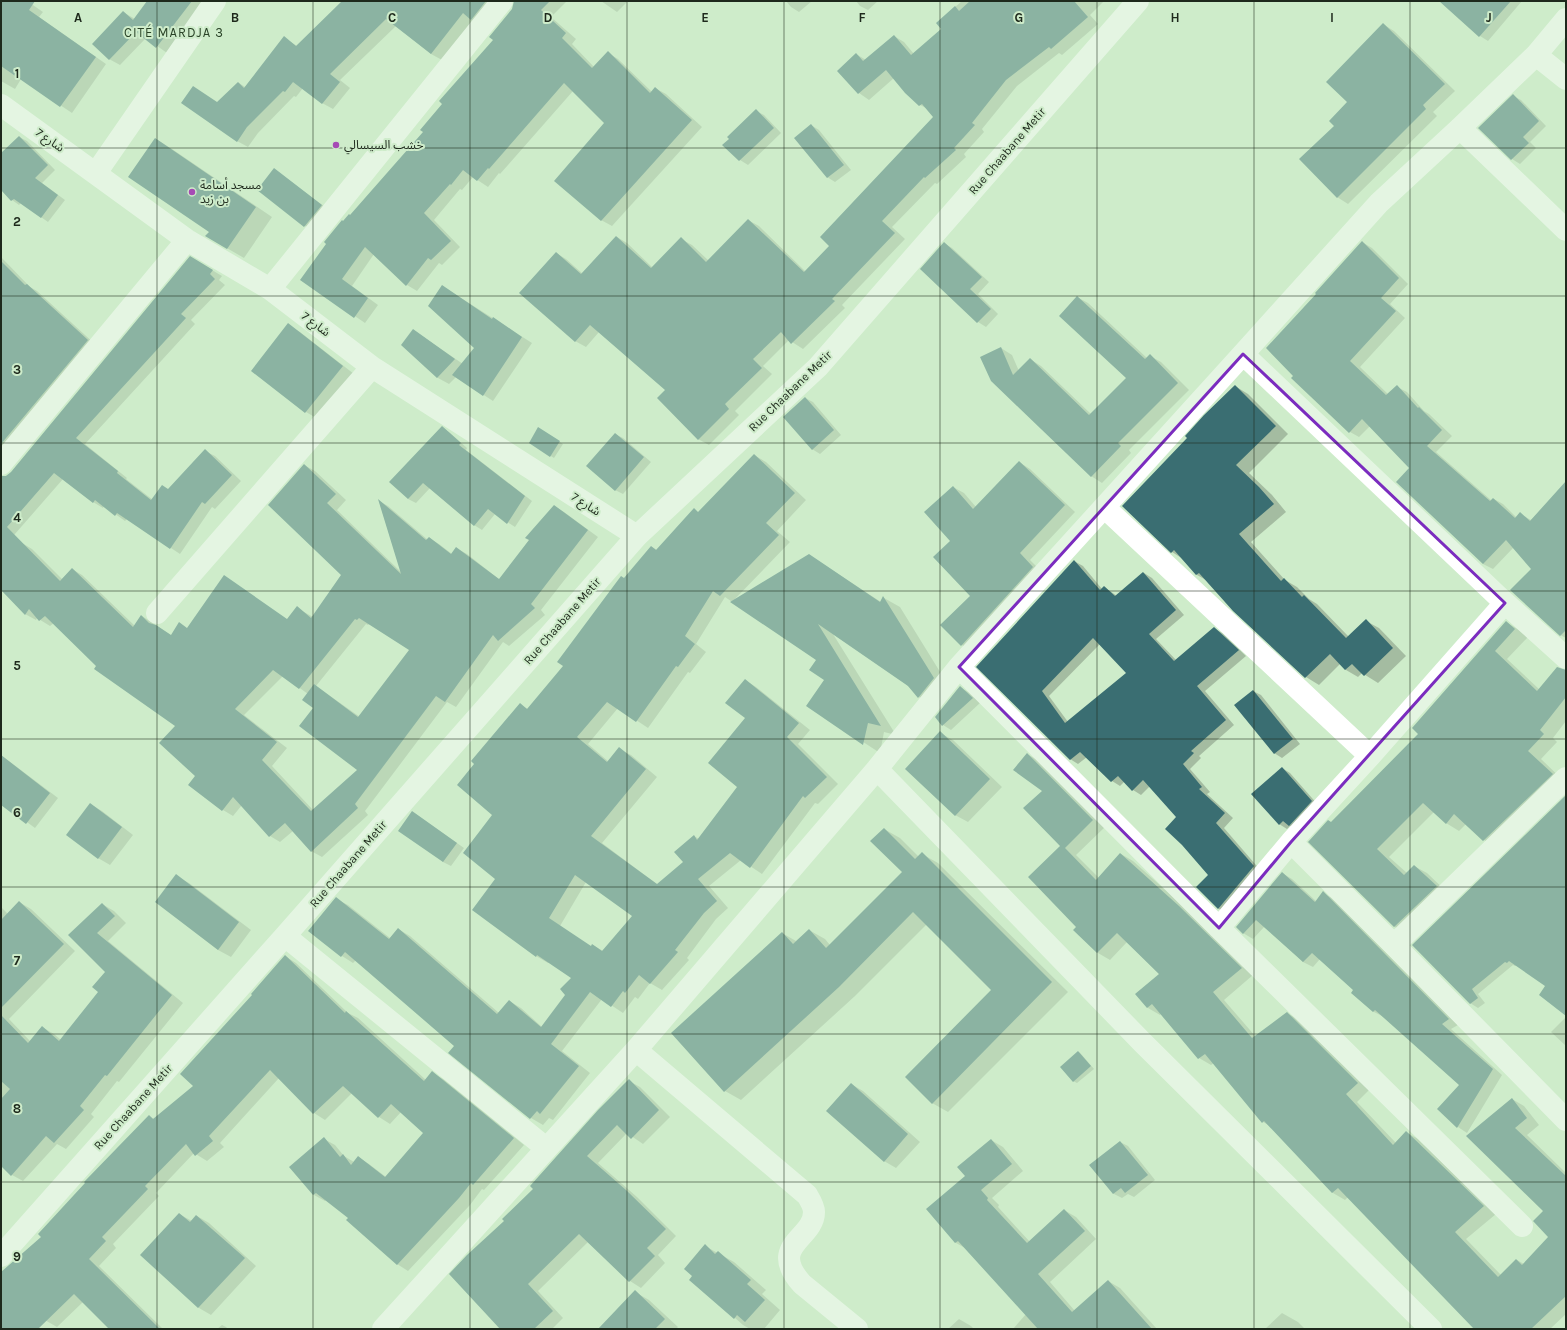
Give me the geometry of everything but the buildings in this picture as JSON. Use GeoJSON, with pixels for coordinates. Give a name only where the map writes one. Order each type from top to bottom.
{"type":"FeatureCollection","features":[{"type":"Feature","properties":{"kind":"street"},"geometry":{"type":"LineString","coordinates":[[96,173],[215,1]]}},
{"type":"Feature","properties":{"kind":"street"},"geometry":{"type":"LineString","coordinates":[[270,289],[502,1]]}},
{"type":"Feature","properties":{"kind":"street","name":"Rue Chaabane Metir"},"geometry":{"type":"LineString","coordinates":[[1,1256],[286,936],[636,536],[818,367],[1138,1]]}},
{"type":"Feature","properties":{"kind":"street"},"geometry":{"type":"LineString","coordinates":[[383,1329],[636,1050],[877,769],[959,667],[1379,203],[1536,55],[1566,19]]}},
{"type":"Feature","properties":{"kind":"street"},"geometry":{"type":"LineString","coordinates":[[1536,55],[1566,79]]}},
{"type":"Feature","properties":{"kind":"street","name":"شارع 7"},"geometry":{"type":"LineString","coordinates":[[1,105],[187,240],[270,289],[372,367],[636,536]]}},
{"type":"Feature","properties":{"kind":"street"},"geometry":{"type":"LineString","coordinates":[[1460,128],[1566,230]]}},
{"type":"Feature","properties":{"kind":"street"},"geometry":{"type":"LineString","coordinates":[[1,464],[187,240]]}},
{"type":"Feature","properties":{"kind":"street"},"geometry":{"type":"LineString","coordinates":[[1243,354],[1505,603],[1566,658]]}},
{"type":"Feature","properties":{"kind":"street"},"geometry":{"type":"LineString","coordinates":[[157,613],[372,367]]}},
{"type":"Feature","properties":{"kind":"street"},"geometry":{"type":"LineString","coordinates":[[1104,507],[1370,756]]}},
{"type":"Feature","properties":{"kind":"street"},"geometry":{"type":"LineString","coordinates":[[1219,928],[1291,842],[1370,756],[1505,603]]}},
{"type":"Feature","properties":{"kind":"street"},"geometry":{"type":"LineString","coordinates":[[959,667],[1219,928],[1522,1226]]}},
{"type":"Feature","properties":{"kind":"street"},"geometry":{"type":"LineString","coordinates":[[877,769],[1143,1043],[1431,1329]]}},
{"type":"Feature","properties":{"kind":"street"},"geometry":{"type":"LineString","coordinates":[[1394,945],[1566,778]]}},
{"type":"Feature","properties":{"kind":"street"},"geometry":{"type":"LineString","coordinates":[[1291,842],[1566,1120]]}},
{"type":"Feature","properties":{"kind":"street"},"geometry":{"type":"LineString","coordinates":[[286,936],[546,1148]]}},
{"type":"Feature","properties":{"kind":"street"},"geometry":{"type":"LineString","coordinates":[[636,1050],[807,1195],[812,1203],[814,1212],[812,1222],[793,1245],[789,1256],[791,1267],[795,1276],[802,1284],[857,1329]]}},
{"type":"Feature","properties":{"kind":"highlighted area"},"geometry":{"type":"Polygon","coordinates":[[[1243,354],[1505,603],[1291,842],[1219,928],[959,667],[1243,354]]]}},
{"type":"Feature","properties":{"kind":"place","name":"خشب السيسالي"},"geometry":{"type":"Point","coordinates":[336,145]}},
{"type":"Feature","properties":{"kind":"place","name":"مسجد أسامة بن زيد"},"geometry":{"type":"Point","coordinates":[192,192]}},
{"type":"Feature","properties":{"kind":"district","name":"CITÉ MARDJA 3"},"geometry":{"type":"Point","coordinates":[174,32]}}]}
